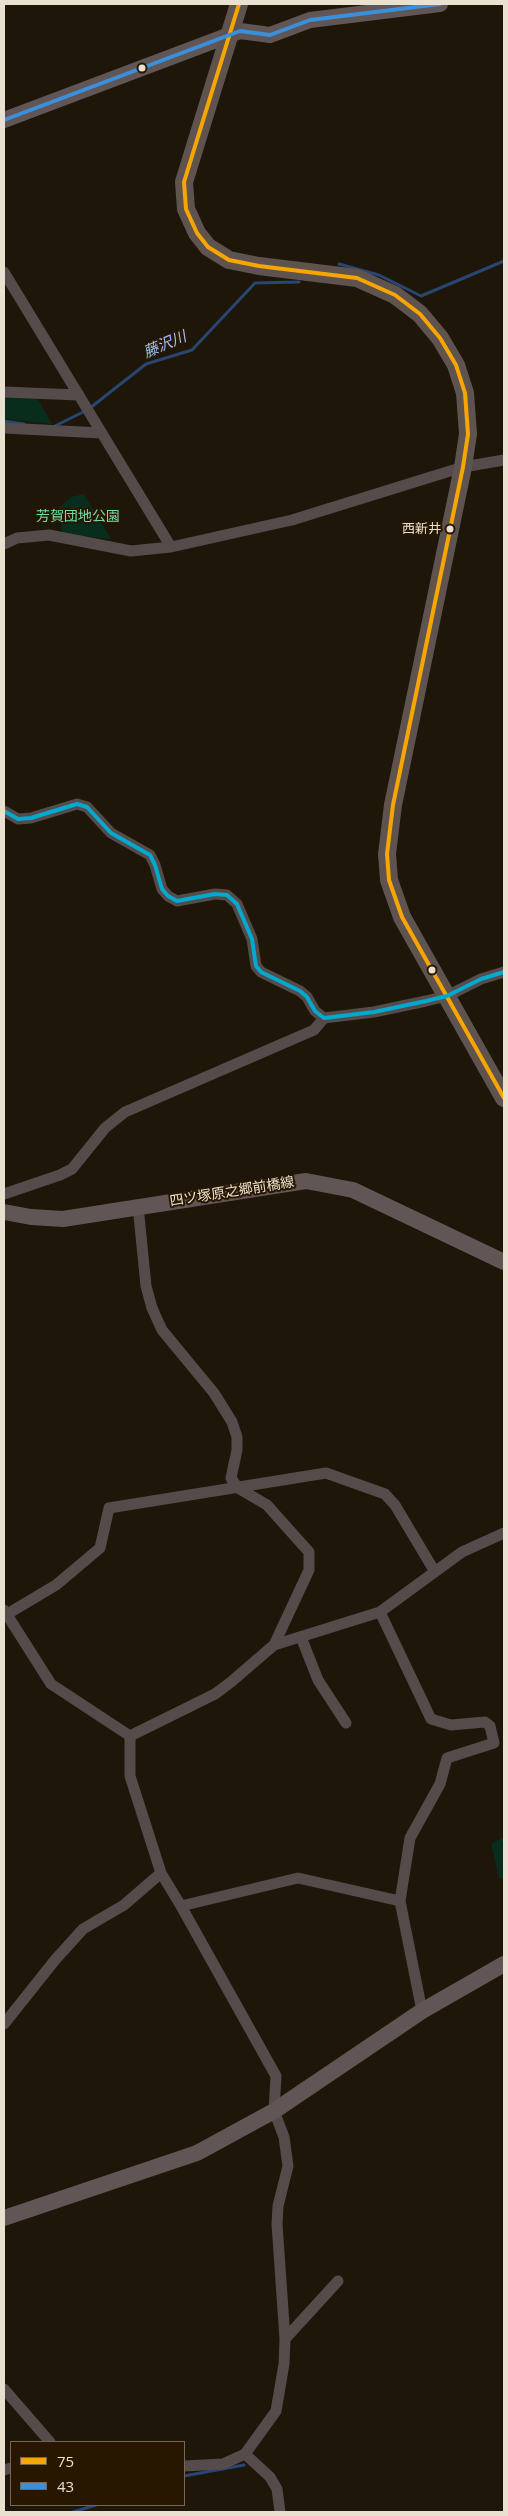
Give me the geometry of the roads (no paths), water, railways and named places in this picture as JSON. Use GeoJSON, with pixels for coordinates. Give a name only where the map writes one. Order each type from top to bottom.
{"type":"FeatureCollection","features":[{"type":"Feature","properties":{"kind":"main road"},"geometry":{"type":"LineString","coordinates":[[239,4],[184,182],[186,209],[197,233],[208,247],[229,260],[259,266],[357,278],[395,295],[420,314],[448,350],[456,365],[465,393],[468,434],[463,467],[393,805],[387,854],[390,880],[402,917],[504,1098]]}},
{"type":"Feature","properties":{"kind":"street"},"geometry":{"type":"LineString","coordinates":[[4,120],[240,31],[270,35],[310,20],[440,4]]}},
{"type":"Feature","properties":{"kind":"street"},"geometry":{"type":"LineString","coordinates":[[4,272],[171,547]]}},
{"type":"Feature","properties":{"kind":"street"},"geometry":{"type":"LineString","coordinates":[[4,392],[79,395]]}},
{"type":"Feature","properties":{"kind":"street"},"geometry":{"type":"LineString","coordinates":[[4,428],[101,433]]}},
{"type":"Feature","properties":{"kind":"street"},"geometry":{"type":"LineString","coordinates":[[4,544],[16,538],[49,535],[131,551],[171,547],[292,520],[463,467],[504,460]]}},
{"type":"Feature","properties":{"kind":"street"},"geometry":{"type":"LineString","coordinates":[[4,811],[18,819],[31,818],[77,804],[87,808],[111,833],[150,854],[156,865],[162,889],[168,896],[177,900],[214,894],[227,895],[236,904],[252,939],[256,966],[261,972],[307,996],[316,1011],[324,1018]]}},
{"type":"Feature","properties":{"kind":"street"},"geometry":{"type":"LineString","coordinates":[[4,1194],[72,1169],[105,1128],[125,1112],[314,1030],[324,1018],[374,1012],[447,996],[480,979],[504,972]]}},
{"type":"Feature","properties":{"kind":"street","name":"四ツ塚原之郷前橋線"},"geometry":{"type":"LineString","coordinates":[[6,1215],[63,1219],[306,1181],[353,1190],[504,1262]]}},
{"type":"Feature","properties":{"kind":"street"},"geometry":{"type":"LineString","coordinates":[[138,1206],[146,1286],[152,1308],[162,1330],[227,1411],[237,1437],[231,1478],[238,1488],[267,1505],[309,1552],[309,1570],[274,1645]]}},
{"type":"Feature","properties":{"kind":"street"},"geometry":{"type":"LineString","coordinates":[[130,1736],[51,1684],[5,1614],[56,1585],[100,1548],[109,1508],[326,1474],[385,1494],[395,1505],[435,1572]]}},
{"type":"Feature","properties":{"kind":"street"},"geometry":{"type":"LineString","coordinates":[[130,1736],[215,1694],[274,1645],[380,1612],[462,1552],[504,1533]]}},
{"type":"Feature","properties":{"kind":"street"},"geometry":{"type":"LineString","coordinates":[[380,1612],[431,1719],[451,1725],[485,1722],[490,1726],[494,1743],[447,1758],[440,1784],[410,1838],[400,1901],[422,2011]]}},
{"type":"Feature","properties":{"kind":"street"},"geometry":{"type":"LineString","coordinates":[[301,1637],[318,1680],[346,1723]]}},
{"type":"Feature","properties":{"kind":"street"},"geometry":{"type":"LineString","coordinates":[[130,1736],[130,1776],[161,1873],[276,2076],[274,2111],[284,2137],[288,2166],[278,2206],[277,2224],[285,2339],[284,2364],[276,2411],[245,2454],[223,2464],[185,2466]]}},
{"type":"Feature","properties":{"kind":"street"},"geometry":{"type":"LineString","coordinates":[[4,2024],[82,1929],[124,1906],[161,1873]]}},
{"type":"Feature","properties":{"kind":"street"},"geometry":{"type":"LineString","coordinates":[[181,1906],[298,1878],[400,1901]]}},
{"type":"Feature","properties":{"kind":"street"},"geometry":{"type":"LineString","coordinates":[[4,2218],[197,2153],[274,2111],[422,2011],[504,1964]]}},
{"type":"Feature","properties":{"kind":"street"},"geometry":{"type":"LineString","coordinates":[[285,2339],[338,2281]]}},
{"type":"Feature","properties":{"kind":"street"},"geometry":{"type":"LineString","coordinates":[[4,2389],[49,2441]]}},
{"type":"Feature","properties":{"kind":"street"},"geometry":{"type":"LineString","coordinates":[[245,2454],[270,2477],[277,2489],[280,2512]]}},
{"type":"Feature","properties":{"kind":"waterway","name":"藤沢川"},"geometry":{"type":"LineString","coordinates":[[339,264],[379,275],[421,296],[504,261]]}},
{"type":"Feature","properties":{"kind":"waterway","name":"藤沢川"},"geometry":{"type":"LineString","coordinates":[[90,408],[146,364],[192,350],[255,283],[299,282]]}},
{"type":"Feature","properties":{"kind":"waterway","name":"藤沢川"},"geometry":{"type":"LineString","coordinates":[[53,427],[85,411]]}},
{"type":"Feature","properties":{"kind":"waterway","name":"藤沢川"},"geometry":{"type":"LineString","coordinates":[[4,421],[24,424]]}},
{"type":"Feature","properties":{"kind":"waterway"},"geometry":{"type":"LineString","coordinates":[[185,2476],[244,2465]]}},
{"type":"Feature","properties":{"kind":"waterway"},"geometry":{"type":"LineString","coordinates":[[73,2512],[93,2506]]}},
{"type":"Feature","properties":{"kind":"place","name":"西新井"},"geometry":{"type":"Point","coordinates":[450,529]}},
{"type":"Feature","properties":{"kind":"park label","name":"芳賀団地公園"},"geometry":{"type":"Point","coordinates":[78,517]}}]}
